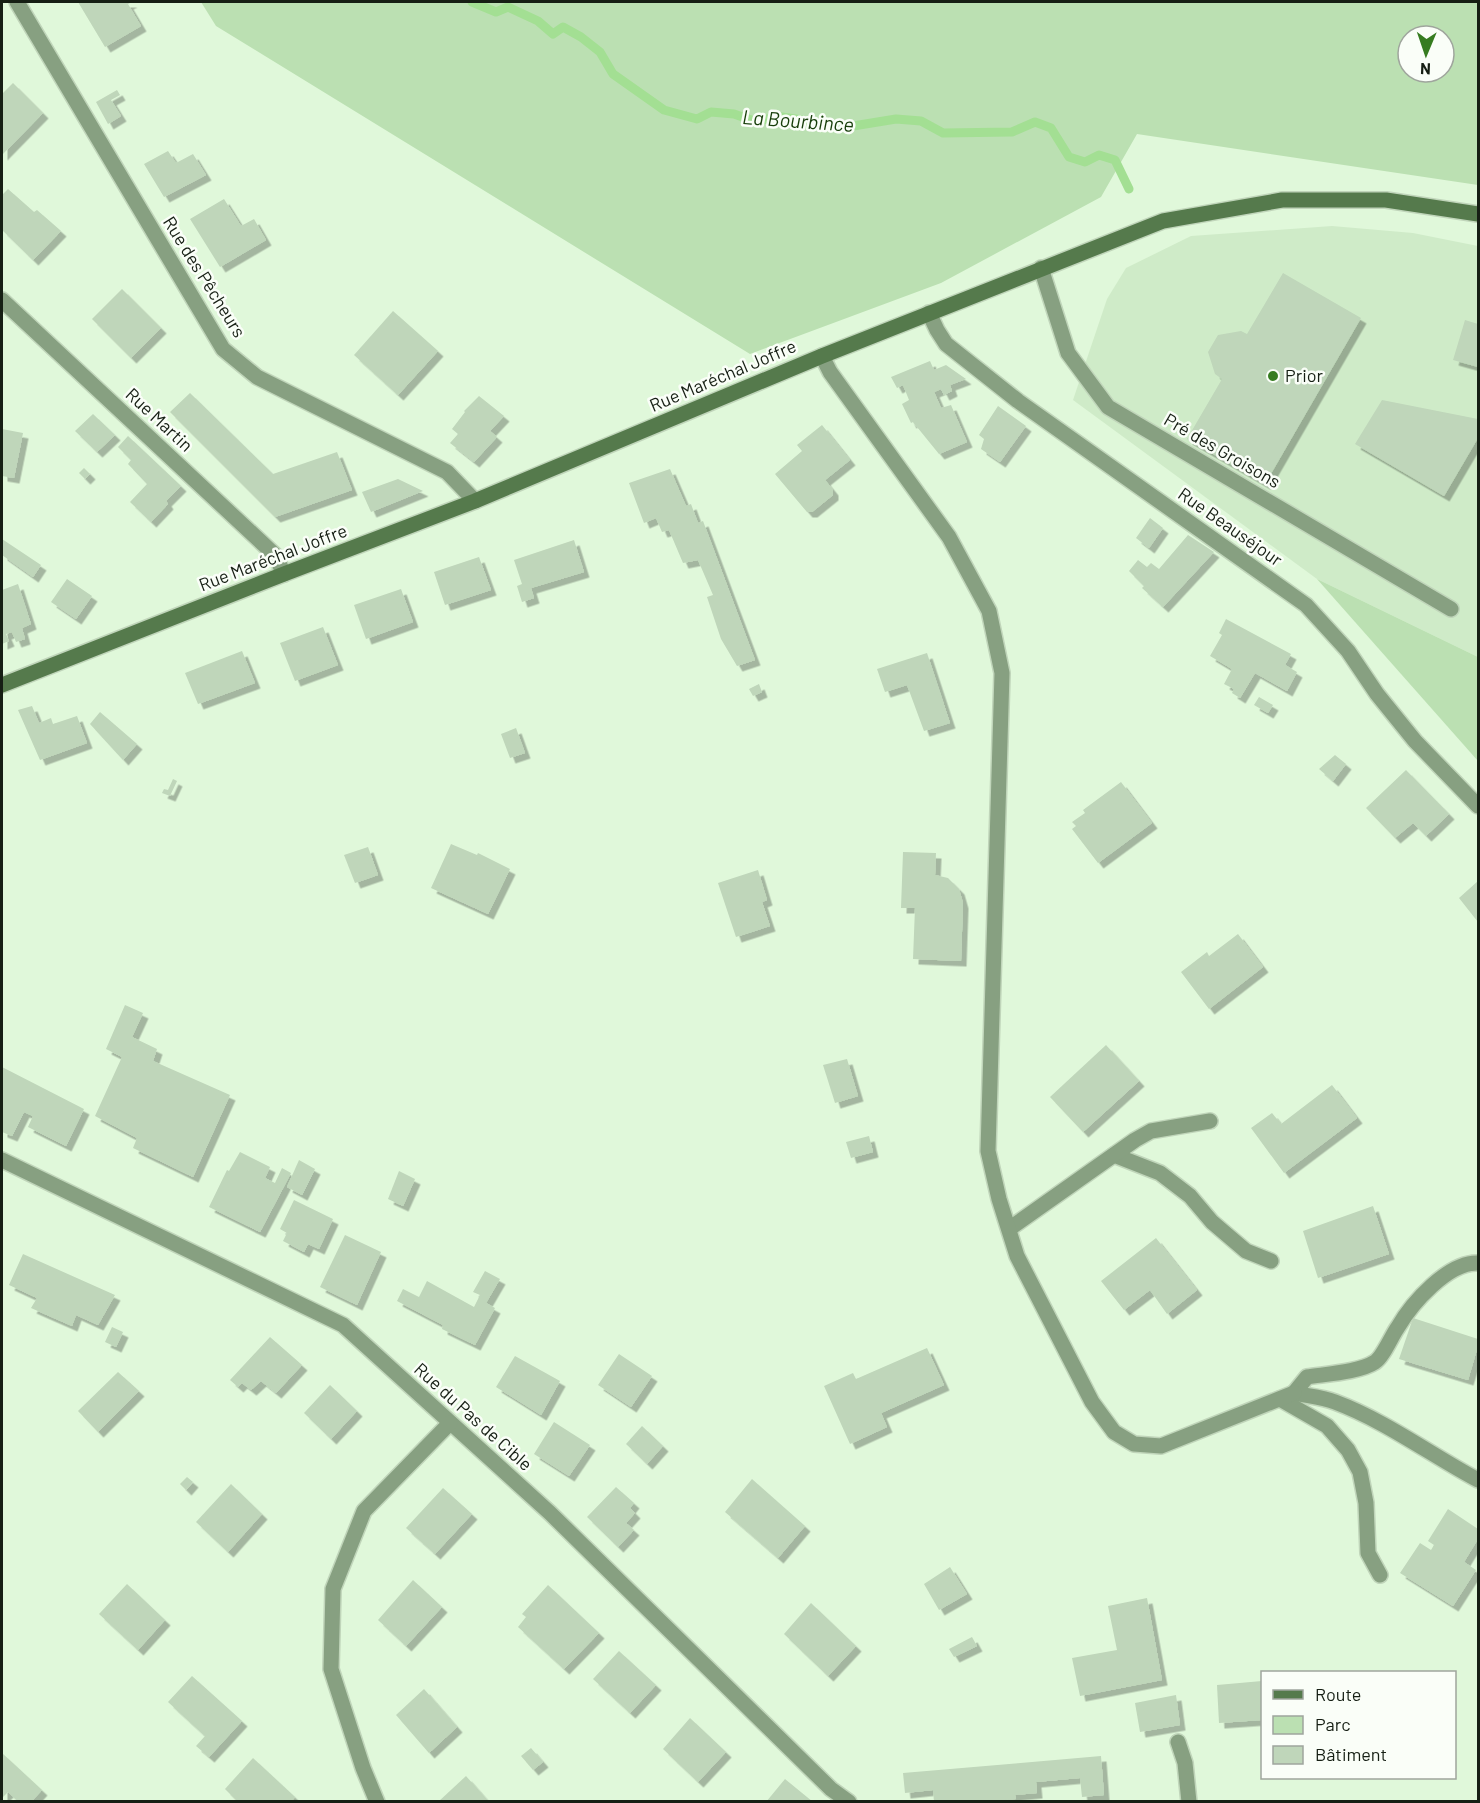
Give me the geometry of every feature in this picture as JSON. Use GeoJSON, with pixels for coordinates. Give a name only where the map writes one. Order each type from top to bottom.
{"type":"FeatureCollection","features":[{"type":"Feature","properties":{"kind":"main road","name":"Rue Maréchal Joffre"},"geometry":{"type":"LineString","coordinates":[[2,686],[475,501],[822,356],[1163,221],[1282,200],[1386,200],[1479,214]]}},
{"type":"Feature","properties":{"kind":"street","name":"Rue des Pêcheurs"},"geometry":{"type":"LineString","coordinates":[[17,2],[223,349],[257,377],[447,472],[475,501]]}},
{"type":"Feature","properties":{"kind":"street","name":"Pré des Groisons"},"geometry":{"type":"LineString","coordinates":[[1041,268],[1068,353],[1108,407],[1451,609]]}},
{"type":"Feature","properties":{"kind":"street","name":"Rue Martin"},"geometry":{"type":"LineString","coordinates":[[2,300],[275,555],[284,574]]}},
{"type":"Feature","properties":{"kind":"street","name":"Rue Beauséjour"},"geometry":{"type":"LineString","coordinates":[[929,313],[946,344],[1018,401],[1306,605],[1348,651],[1377,694],[1415,741],[1479,806]]}},
{"type":"Feature","properties":{"kind":"street"},"geometry":{"type":"LineString","coordinates":[[822,356],[830,372],[949,537],[990,611],[1002,673],[988,1151],[999,1199],[1017,1256],[1092,1402],[1114,1432],[1134,1444],[1161,1446],[1287,1396],[1307,1377],[1359,1368],[1376,1361],[1406,1312],[1426,1291],[1455,1269],[1479,1263]]}},
{"type":"Feature","properties":{"kind":"street"},"geometry":{"type":"LineString","coordinates":[[1009,1229],[1151,1131],[1210,1121]]}},
{"type":"Feature","properties":{"kind":"street"},"geometry":{"type":"LineString","coordinates":[[1114,1155],[1160,1173],[1190,1196],[1212,1222],[1246,1251],[1271,1261]]}},
{"type":"Feature","properties":{"kind":"street","name":"Rue du Pas de Cible"},"geometry":{"type":"LineString","coordinates":[[2,1160],[343,1325],[550,1514],[831,1789],[849,1802]]}},
{"type":"Feature","properties":{"kind":"street"},"geometry":{"type":"LineString","coordinates":[[1287,1396],[1334,1401],[1380,1423],[1442,1461],[1479,1480]]}},
{"type":"Feature","properties":{"kind":"street"},"geometry":{"type":"LineString","coordinates":[[1287,1396],[1327,1426],[1348,1450],[1360,1472],[1366,1503],[1368,1553],[1380,1575]]}},
{"type":"Feature","properties":{"kind":"street"},"geometry":{"type":"LineString","coordinates":[[377,1802],[363,1768],[331,1668],[333,1589],[364,1511],[450,1423]]}},
{"type":"Feature","properties":{"kind":"street"},"geometry":{"type":"LineString","coordinates":[[1178,1742],[1185,1763],[1189,1802]]}},
{"type":"Feature","properties":{"kind":"shaded area"},"geometry":{"type":"Polygon","coordinates":[[[1332,226],[1413,233],[1478,246],[1478,657],[1317,579],[1073,400],[1107,299],[1126,268],[1191,236],[1332,226]]]}},
{"type":"Feature","properties":{"kind":"green space"},"geometry":{"type":"Polygon","coordinates":[[[201,2],[1478,2],[1478,185],[1137,134],[1101,197],[941,283],[750,354],[216,26],[201,2]]]}},
{"type":"Feature","properties":{"kind":"green space"},"geometry":{"type":"Polygon","coordinates":[[[1317,579],[1478,657],[1478,761],[1317,579]]]}},
{"type":"Feature","properties":{"kind":"building"},"geometry":{"type":"Polygon","coordinates":[[[78,2],[132,2],[128,4],[141,26],[105,47],[78,2]]]}},
{"type":"Feature","properties":{"kind":"building"},"geometry":{"type":"Polygon","coordinates":[[[13,83],[43,113],[2,155],[2,94],[13,83]]]}},
{"type":"Feature","properties":{"kind":"building"},"geometry":{"type":"Polygon","coordinates":[[[117,90],[120,95],[111,100],[121,116],[108,124],[96,102],[117,90]]]}},
{"type":"Feature","properties":{"kind":"building"},"geometry":{"type":"Polygon","coordinates":[[[168,151],[176,163],[193,154],[206,175],[164,197],[144,164],[168,151]]]}},
{"type":"Feature","properties":{"kind":"building"},"geometry":{"type":"Polygon","coordinates":[[[8,189],[34,212],[37,210],[61,231],[33,260],[2,230],[2,195],[8,189]]]}},
{"type":"Feature","properties":{"kind":"building"},"geometry":{"type":"Polygon","coordinates":[[[224,199],[241,226],[254,219],[266,240],[220,267],[190,219],[224,199]]]}},
{"type":"Feature","properties":{"kind":"building","name":"Prior"},"geometry":{"type":"Polygon","coordinates":[[[1283,273],[1361,318],[1265,484],[1187,439],[1222,379],[1215,374],[1208,352],[1218,335],[1241,331],[1247,334],[1283,273]]]}},
{"type":"Feature","properties":{"kind":"building"},"geometry":{"type":"Polygon","coordinates":[[[122,289],[161,328],[131,358],[92,319],[122,289]]]}},
{"type":"Feature","properties":{"kind":"building"},"geometry":{"type":"Polygon","coordinates":[[[393,311],[438,351],[398,395],[354,355],[393,311]]]}},
{"type":"Feature","properties":{"kind":"building"},"geometry":{"type":"Polygon","coordinates":[[[1465,320],[1478,324],[1478,367],[1453,360],[1465,320]]]}},
{"type":"Feature","properties":{"kind":"building"},"geometry":{"type":"Polygon","coordinates":[[[930,361],[934,370],[946,365],[966,379],[950,385],[952,391],[944,395],[941,389],[934,392],[941,408],[951,405],[967,442],[939,454],[913,422],[911,423],[902,404],[909,400],[903,385],[897,388],[891,377],[930,361]]]}},
{"type":"Feature","properties":{"kind":"building"},"geometry":{"type":"Polygon","coordinates":[[[190,393],[273,474],[337,452],[352,490],[275,517],[170,412],[190,393]]]}},
{"type":"Feature","properties":{"kind":"building"},"geometry":{"type":"Polygon","coordinates":[[[479,396],[504,416],[490,431],[497,437],[474,462],[450,443],[458,434],[452,429],[464,411],[479,396]]]}},
{"type":"Feature","properties":{"kind":"building"},"geometry":{"type":"Polygon","coordinates":[[[1382,400],[1478,419],[1478,438],[1444,496],[1355,444],[1382,400]]]}},
{"type":"Feature","properties":{"kind":"building"},"geometry":{"type":"Polygon","coordinates":[[[998,406],[1026,426],[1000,462],[981,449],[984,439],[979,435],[998,406]]]}},
{"type":"Feature","properties":{"kind":"building"},"geometry":{"type":"Polygon","coordinates":[[[93,414],[115,435],[97,452],[75,431],[93,414]]]}},
{"type":"Feature","properties":{"kind":"building"},"geometry":{"type":"Polygon","coordinates":[[[822,425],[850,460],[825,480],[833,490],[833,495],[812,512],[807,512],[775,474],[802,451],[797,445],[822,425]]]}},
{"type":"Feature","properties":{"kind":"building"},"geometry":{"type":"Polygon","coordinates":[[[2,429],[23,433],[14,478],[2,476],[2,429]]]}},
{"type":"Feature","properties":{"kind":"building"},"geometry":{"type":"Polygon","coordinates":[[[128,436],[181,486],[166,501],[168,504],[151,522],[130,502],[147,484],[128,464],[131,460],[118,447],[128,436]]]}},
{"type":"Feature","properties":{"kind":"building"},"geometry":{"type":"Polygon","coordinates":[[[84,468],[90,474],[85,479],[79,473],[84,468]]]}},
{"type":"Feature","properties":{"kind":"building"},"geometry":{"type":"Polygon","coordinates":[[[670,469],[686,506],[691,504],[698,523],[703,521],[755,660],[737,666],[721,639],[707,597],[713,595],[698,560],[683,563],[669,530],[662,532],[656,518],[644,523],[629,483],[670,469]]]}},
{"type":"Feature","properties":{"kind":"building"},"geometry":{"type":"Polygon","coordinates":[[[398,479],[423,491],[371,512],[362,492],[398,479]]]}},
{"type":"Feature","properties":{"kind":"building"},"geometry":{"type":"Polygon","coordinates":[[[1150,518],[1163,528],[1149,548],[1136,538],[1150,518]]]}},
{"type":"Feature","properties":{"kind":"building"},"geometry":{"type":"Polygon","coordinates":[[[1188,535],[1214,552],[1163,607],[1142,588],[1144,586],[1129,571],[1138,560],[1147,567],[1151,563],[1159,569],[1188,535]]]}},
{"type":"Feature","properties":{"kind":"building"},"geometry":{"type":"Polygon","coordinates":[[[2,539],[41,565],[33,577],[2,555],[2,539]]]}},
{"type":"Feature","properties":{"kind":"building"},"geometry":{"type":"Polygon","coordinates":[[[574,540],[584,572],[531,588],[534,598],[522,602],[517,586],[522,584],[514,560],[574,540]]]}},
{"type":"Feature","properties":{"kind":"building"},"geometry":{"type":"Polygon","coordinates":[[[479,557],[491,590],[445,605],[434,572],[479,557]]]}},
{"type":"Feature","properties":{"kind":"building"},"geometry":{"type":"Polygon","coordinates":[[[67,579],[92,596],[76,619],[51,602],[67,579]]]}},
{"type":"Feature","properties":{"kind":"building"},"geometry":{"type":"Polygon","coordinates":[[[18,584],[31,624],[22,628],[25,639],[16,642],[12,632],[6,634],[9,641],[2,644],[2,590],[18,584]]]}},
{"type":"Feature","properties":{"kind":"building"},"geometry":{"type":"Polygon","coordinates":[[[401,589],[413,622],[366,639],[354,605],[401,589]]]}},
{"type":"Feature","properties":{"kind":"building"},"geometry":{"type":"Polygon","coordinates":[[[1226,619],[1291,654],[1285,665],[1297,672],[1287,691],[1255,673],[1240,698],[1232,693],[1234,689],[1224,684],[1232,669],[1210,656],[1222,635],[1219,633],[1226,619]]]}},
{"type":"Feature","properties":{"kind":"building"},"geometry":{"type":"Polygon","coordinates":[[[323,627],[338,665],[295,681],[280,643],[323,627]]]}},
{"type":"Feature","properties":{"kind":"building"},"geometry":{"type":"Polygon","coordinates":[[[242,651],[255,683],[198,704],[185,673],[242,651]]]}},
{"type":"Feature","properties":{"kind":"building"},"geometry":{"type":"Polygon","coordinates":[[[927,653],[950,723],[924,731],[907,685],[885,692],[877,669],[927,653]]]}},
{"type":"Feature","properties":{"kind":"building"},"geometry":{"type":"Polygon","coordinates":[[[759,684],[762,692],[753,696],[749,689],[759,684]]]}},
{"type":"Feature","properties":{"kind":"building"},"geometry":{"type":"Polygon","coordinates":[[[1259,697],[1273,705],[1268,713],[1254,705],[1259,697]]]}},
{"type":"Feature","properties":{"kind":"building"},"geometry":{"type":"Polygon","coordinates":[[[32,706],[39,723],[51,718],[53,724],[77,716],[87,743],[40,760],[18,710],[32,706]]]}},
{"type":"Feature","properties":{"kind":"building"},"geometry":{"type":"Polygon","coordinates":[[[100,712],[137,744],[123,760],[90,724],[100,712]]]}},
{"type":"Feature","properties":{"kind":"building"},"geometry":{"type":"Polygon","coordinates":[[[516,728],[525,753],[510,758],[501,734],[516,728]]]}},
{"type":"Feature","properties":{"kind":"building"},"geometry":{"type":"Polygon","coordinates":[[[1335,755],[1346,764],[1333,781],[1319,769],[1335,755]]]}},
{"type":"Feature","properties":{"kind":"building"},"geometry":{"type":"Polygon","coordinates":[[[1406,770],[1449,814],[1426,836],[1413,823],[1395,838],[1366,808],[1406,770]]]}},
{"type":"Feature","properties":{"kind":"building"},"geometry":{"type":"Polygon","coordinates":[[[173,779],[177,781],[170,796],[162,793],[164,789],[168,790],[173,779]]]}},
{"type":"Feature","properties":{"kind":"building"},"geometry":{"type":"Polygon","coordinates":[[[1121,782],[1152,823],[1098,863],[1072,829],[1076,826],[1072,822],[1085,813],[1083,810],[1121,782]]]}},
{"type":"Feature","properties":{"kind":"building"},"geometry":{"type":"Polygon","coordinates":[[[451,844],[477,855],[478,853],[510,869],[488,914],[431,888],[451,844]]]}},
{"type":"Feature","properties":{"kind":"building"},"geometry":{"type":"Polygon","coordinates":[[[368,847],[378,875],[355,883],[344,855],[368,847]]]}},
{"type":"Feature","properties":{"kind":"building"},"geometry":{"type":"Polygon","coordinates":[[[903,852],[936,853],[935,875],[948,878],[959,889],[963,903],[961,961],[913,959],[915,908],[901,908],[903,852]]]}},
{"type":"Feature","properties":{"kind":"building"},"geometry":{"type":"Polygon","coordinates":[[[758,870],[767,900],[762,902],[770,926],[736,937],[718,883],[758,870]]]}},
{"type":"Feature","properties":{"kind":"building"},"geometry":{"type":"Polygon","coordinates":[[[1478,881],[1478,922],[1459,898],[1478,881]]]}},
{"type":"Feature","properties":{"kind":"building"},"geometry":{"type":"Polygon","coordinates":[[[1238,934],[1263,967],[1209,1009],[1181,972],[1207,952],[1209,956],[1238,934]]]}},
{"type":"Feature","properties":{"kind":"building"},"geometry":{"type":"Polygon","coordinates":[[[125,1005],[143,1013],[132,1037],[157,1049],[153,1061],[230,1095],[193,1177],[133,1148],[137,1138],[95,1116],[122,1057],[106,1049],[125,1005]]]}},
{"type":"Feature","properties":{"kind":"building"},"geometry":{"type":"Polygon","coordinates":[[[1106,1045],[1139,1081],[1083,1132],[1050,1097],[1106,1045]]]}},
{"type":"Feature","properties":{"kind":"building"},"geometry":{"type":"Polygon","coordinates":[[[847,1059],[858,1096],[835,1103],[823,1065],[847,1059]]]}},
{"type":"Feature","properties":{"kind":"building"},"geometry":{"type":"Polygon","coordinates":[[[2,1067],[84,1109],[66,1146],[28,1127],[33,1116],[24,1112],[12,1136],[2,1132],[2,1067]]]}},
{"type":"Feature","properties":{"kind":"building"},"geometry":{"type":"Polygon","coordinates":[[[1332,1085],[1357,1118],[1284,1173],[1251,1128],[1272,1113],[1281,1124],[1332,1085]]]}},
{"type":"Feature","properties":{"kind":"building"},"geometry":{"type":"Polygon","coordinates":[[[869,1136],[873,1152],[851,1158],[846,1142],[869,1136]]]}},
{"type":"Feature","properties":{"kind":"building"},"geometry":{"type":"Polygon","coordinates":[[[240,1152],[270,1167],[265,1178],[275,1183],[282,1168],[291,1173],[260,1232],[209,1207],[227,1170],[229,1171],[240,1152]]]}},
{"type":"Feature","properties":{"kind":"building"},"geometry":{"type":"Polygon","coordinates":[[[299,1160],[315,1169],[302,1195],[287,1187],[299,1160]]]}},
{"type":"Feature","properties":{"kind":"building"},"geometry":{"type":"Polygon","coordinates":[[[399,1171],[415,1179],[403,1206],[388,1199],[399,1171]]]}},
{"type":"Feature","properties":{"kind":"building"},"geometry":{"type":"Polygon","coordinates":[[[294,1200],[333,1219],[319,1249],[308,1244],[304,1252],[283,1241],[287,1233],[280,1229],[294,1200]]]}},
{"type":"Feature","properties":{"kind":"building"},"geometry":{"type":"Polygon","coordinates":[[[1373,1206],[1389,1254],[1318,1278],[1303,1231],[1373,1206]]]}},
{"type":"Feature","properties":{"kind":"building"},"geometry":{"type":"Polygon","coordinates":[[[345,1235],[381,1252],[357,1305],[320,1287],[345,1235]]]}},
{"type":"Feature","properties":{"kind":"building"},"geometry":{"type":"Polygon","coordinates":[[[1156,1238],[1197,1290],[1167,1314],[1150,1290],[1124,1310],[1101,1281],[1156,1238]]]}},
{"type":"Feature","properties":{"kind":"building"},"geometry":{"type":"Polygon","coordinates":[[[23,1254],[115,1295],[98,1325],[76,1315],[72,1326],[31,1308],[37,1298],[9,1285],[23,1254]]]}},
{"type":"Feature","properties":{"kind":"building"},"geometry":{"type":"Polygon","coordinates":[[[485,1271],[500,1279],[486,1303],[495,1308],[475,1345],[442,1329],[443,1325],[397,1301],[403,1289],[419,1297],[427,1281],[474,1307],[480,1295],[473,1292],[485,1271]]]}},
{"type":"Feature","properties":{"kind":"building"},"geometry":{"type":"Polygon","coordinates":[[[1413,1318],[1478,1339],[1468,1380],[1399,1359],[1413,1318]]]}},
{"type":"Feature","properties":{"kind":"building"},"geometry":{"type":"Polygon","coordinates":[[[112,1327],[123,1332],[116,1347],[105,1342],[112,1327]]]}},
{"type":"Feature","properties":{"kind":"building"},"geometry":{"type":"Polygon","coordinates":[[[270,1337],[302,1365],[276,1393],[261,1381],[251,1390],[242,1383],[238,1387],[230,1380],[270,1337]]]}},
{"type":"Feature","properties":{"kind":"building"},"geometry":{"type":"Polygon","coordinates":[[[927,1348],[944,1385],[881,1413],[887,1427],[850,1444],[824,1386],[853,1373],[856,1379],[927,1348]]]}},
{"type":"Feature","properties":{"kind":"building"},"geometry":{"type":"Polygon","coordinates":[[[619,1354],[652,1376],[631,1407],[598,1385],[619,1354]]]}},
{"type":"Feature","properties":{"kind":"building"},"geometry":{"type":"Polygon","coordinates":[[[515,1356],[560,1381],[541,1415],[496,1387],[515,1356]]]}},
{"type":"Feature","properties":{"kind":"building"},"geometry":{"type":"Polygon","coordinates":[[[118,1372],[139,1391],[98,1432],[78,1411],[118,1372]]]}},
{"type":"Feature","properties":{"kind":"building"},"geometry":{"type":"Polygon","coordinates":[[[330,1385],[357,1411],[331,1439],[304,1413],[330,1385]]]}},
{"type":"Feature","properties":{"kind":"building"},"geometry":{"type":"Polygon","coordinates":[[[554,1422],[590,1445],[569,1476],[534,1454],[554,1422]]]}},
{"type":"Feature","properties":{"kind":"building"},"geometry":{"type":"Polygon","coordinates":[[[642,1426],[663,1446],[647,1464],[626,1444],[642,1426]]]}},
{"type":"Feature","properties":{"kind":"building"},"geometry":{"type":"Polygon","coordinates":[[[187,1477],[193,1482],[186,1490],[180,1484],[187,1477]]]}},
{"type":"Feature","properties":{"kind":"building"},"geometry":{"type":"Polygon","coordinates":[[[752,1479],[805,1526],[778,1558],[725,1512],[752,1479]]]}},
{"type":"Feature","properties":{"kind":"building"},"geometry":{"type":"Polygon","coordinates":[[[231,1484],[262,1514],[228,1552],[196,1522],[231,1484]]]}},
{"type":"Feature","properties":{"kind":"building"},"geometry":{"type":"Polygon","coordinates":[[[616,1487],[634,1503],[630,1508],[635,1513],[626,1523],[634,1530],[618,1547],[587,1517],[616,1487]]]}},
{"type":"Feature","properties":{"kind":"building"},"geometry":{"type":"Polygon","coordinates":[[[443,1488],[472,1514],[435,1554],[406,1528],[443,1488]]]}},
{"type":"Feature","properties":{"kind":"building"},"geometry":{"type":"Polygon","coordinates":[[[1448,1509],[1478,1529],[1478,1539],[1464,1562],[1476,1570],[1453,1606],[1400,1573],[1420,1543],[1431,1550],[1434,1545],[1428,1541],[1448,1509]]]}},
{"type":"Feature","properties":{"kind":"building"},"geometry":{"type":"Polygon","coordinates":[[[950,1567],[967,1594],[939,1610],[924,1584],[950,1567]]]}},
{"type":"Feature","properties":{"kind":"building"},"geometry":{"type":"Polygon","coordinates":[[[413,1580],[442,1607],[406,1646],[378,1620],[413,1580]]]}},
{"type":"Feature","properties":{"kind":"building"},"geometry":{"type":"Polygon","coordinates":[[[127,1584],[165,1620],[138,1650],[99,1614],[127,1584]]]}},
{"type":"Feature","properties":{"kind":"building"},"geometry":{"type":"Polygon","coordinates":[[[548,1585],[599,1633],[564,1669],[518,1627],[526,1617],[522,1614],[548,1585]]]}},
{"type":"Feature","properties":{"kind":"building"},"geometry":{"type":"Polygon","coordinates":[[[1147,1598],[1162,1680],[1080,1696],[1072,1658],[1117,1650],[1108,1606],[1147,1598]]]}},
{"type":"Feature","properties":{"kind":"building"},"geometry":{"type":"Polygon","coordinates":[[[811,1603],[856,1646],[828,1676],[784,1634],[811,1603]]]}},
{"type":"Feature","properties":{"kind":"building"},"geometry":{"type":"Polygon","coordinates":[[[972,1637],[977,1646],[954,1657],[949,1649],[972,1637]]]}},
{"type":"Feature","properties":{"kind":"building"},"geometry":{"type":"Polygon","coordinates":[[[619,1651],[656,1685],[630,1713],[593,1679],[619,1651]]]}},
{"type":"Feature","properties":{"kind":"building"},"geometry":{"type":"Polygon","coordinates":[[[192,1676],[242,1721],[209,1757],[196,1746],[205,1736],[168,1702],[192,1676]]]}},
{"type":"Feature","properties":{"kind":"building"},"geometry":{"type":"Polygon","coordinates":[[[1261,1681],[1261,1720],[1219,1723],[1217,1685],[1261,1681]]]}},
{"type":"Feature","properties":{"kind":"building"},"geometry":{"type":"Polygon","coordinates":[[[424,1689],[457,1727],[429,1753],[396,1715],[424,1689]]]}},
{"type":"Feature","properties":{"kind":"building"},"geometry":{"type":"Polygon","coordinates":[[[1176,1695],[1180,1725],[1140,1732],[1135,1703],[1176,1695]]]}},
{"type":"Feature","properties":{"kind":"building"},"geometry":{"type":"Polygon","coordinates":[[[690,1718],[726,1752],[698,1782],[663,1749],[690,1718]]]}},
{"type":"Feature","properties":{"kind":"building"},"geometry":{"type":"Polygon","coordinates":[[[531,1748],[543,1762],[533,1770],[521,1756],[531,1748]]]}},
{"type":"Feature","properties":{"kind":"building"},"geometry":{"type":"Polygon","coordinates":[[[2,1753],[42,1790],[31,1802],[19,1802],[8,1792],[2,1798],[2,1753]]]}},
{"type":"Feature","properties":{"kind":"building"},"geometry":{"type":"Polygon","coordinates":[[[1101,1756],[1104,1795],[1082,1797],[1080,1778],[1036,1782],[1037,1793],[1015,1795],[1016,1799],[983,1802],[934,1802],[933,1790],[905,1793],[903,1773],[1101,1756]]]}},
{"type":"Feature","properties":{"kind":"building"},"geometry":{"type":"Polygon","coordinates":[[[253,1758],[295,1797],[291,1802],[238,1802],[225,1789],[253,1758]]]}},
{"type":"Feature","properties":{"kind":"building"},"geometry":{"type":"Polygon","coordinates":[[[466,1776],[489,1802],[438,1802],[466,1776]]]}},
{"type":"Feature","properties":{"kind":"building"},"geometry":{"type":"Polygon","coordinates":[[[785,1779],[813,1802],[766,1802],[785,1779]]]}},
{"type":"Feature","properties":{"kind":"waterway","name":"La Bourbince"},"geometry":{"type":"LineString","coordinates":[[472,2],[496,12],[508,7],[538,21],[553,34],[563,27],[581,37],[600,52],[613,74],[664,110],[697,119],[711,112],[734,114],[754,121],[782,117],[847,127],[896,119],[921,121],[943,133],[1012,132],[1035,122],[1051,128],[1069,157],[1085,162],[1099,155],[1115,160],[1129,189]]}},
{"type":"Feature","properties":{"kind":"place","name":"Prior"},"geometry":{"type":"Point","coordinates":[1273,376]}}]}
